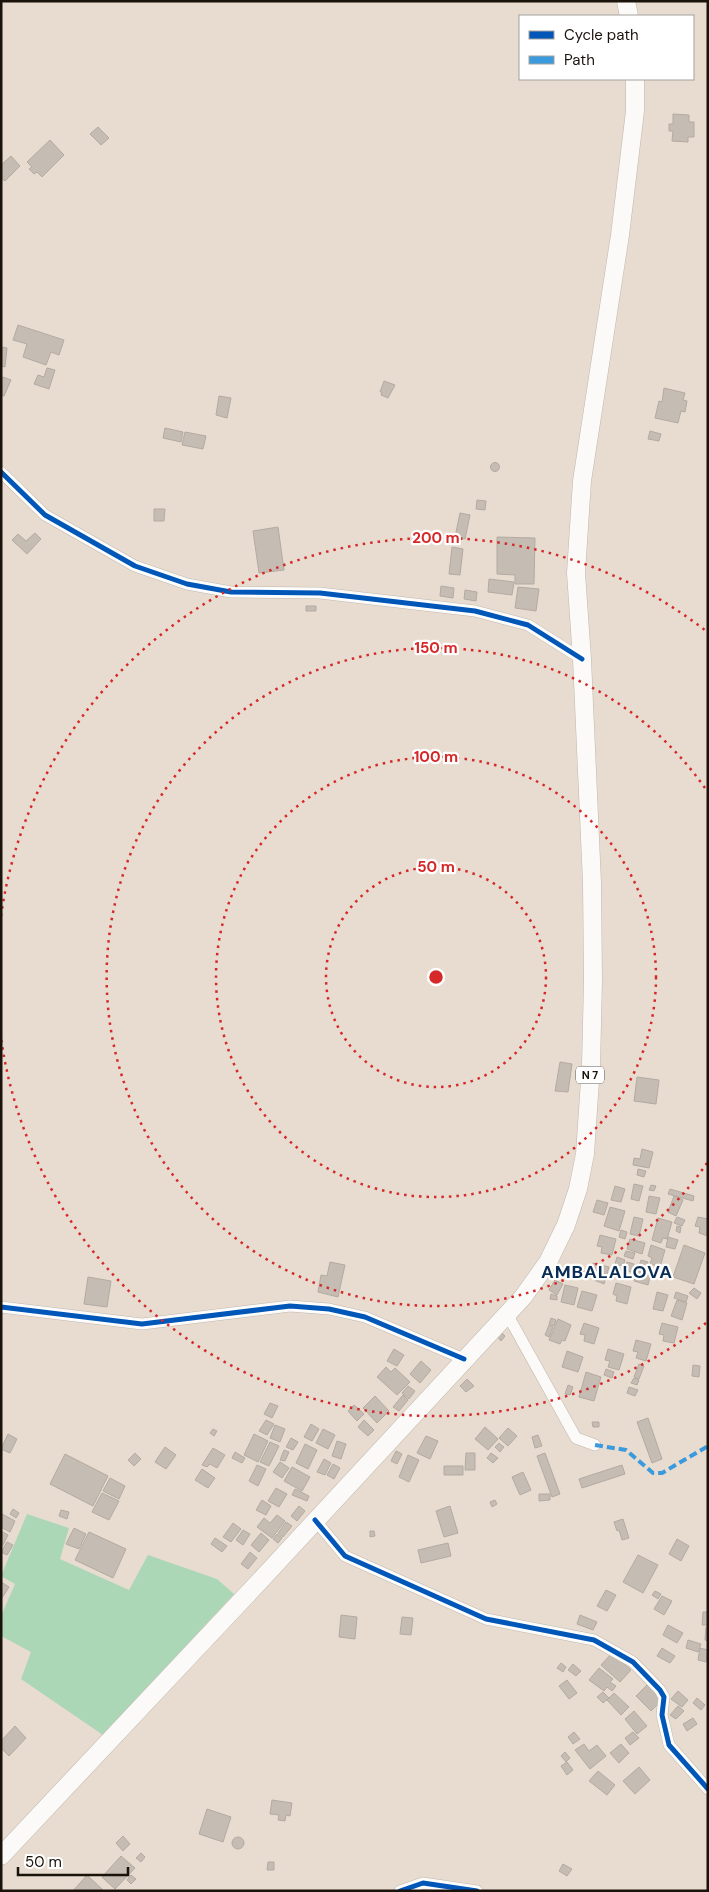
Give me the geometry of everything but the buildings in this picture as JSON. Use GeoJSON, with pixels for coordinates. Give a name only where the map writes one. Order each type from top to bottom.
{"type":"FeatureCollection","features":[{"type":"Feature","properties":{"kind":"main road"},"geometry":{"type":"LineString","coordinates":[[626,1],[629,15]]}},
{"type":"Feature","properties":{"kind":"main road","name":"N 7"},"geometry":{"type":"LineString","coordinates":[[1,1856],[523,1297],[548,1262],[569,1216],[578,1189],[585,1154],[591,1066],[593,980],[592,884],[582,659],[576,573],[582,481],[621,225],[635,111],[635,80]]}},
{"type":"Feature","properties":{"kind":"street"},"geometry":{"type":"LineString","coordinates":[[1,472],[46,515],[135,566],[187,584],[231,592],[320,593],[475,611],[528,625],[582,659]]}},
{"type":"Feature","properties":{"kind":"street"},"geometry":{"type":"LineString","coordinates":[[1,1307],[142,1324],[290,1306],[329,1309],[365,1317],[464,1358]]}},
{"type":"Feature","properties":{"kind":"street"},"geometry":{"type":"LineString","coordinates":[[507,1314],[576,1438],[595,1445]]}},
{"type":"Feature","properties":{"kind":"street"},"geometry":{"type":"LineString","coordinates":[[315,1520],[345,1556],[486,1619],[594,1640],[633,1662],[660,1690],[664,1697],[662,1716],[669,1745],[708,1789]]}},
{"type":"Feature","properties":{"kind":"street"},"geometry":{"type":"LineString","coordinates":[[400,1891],[423,1883],[477,1891]]}},
{"type":"Feature","properties":{"kind":"green space"},"geometry":{"type":"Polygon","coordinates":[[[27,1514],[69,1528],[60,1559],[129,1590],[148,1555],[217,1579],[234,1594],[103,1735],[21,1679],[31,1652],[1,1636],[1,1616],[15,1584],[1,1576],[27,1514]]]}},
{"type":"Feature","properties":{"kind":"marked path"},"geometry":{"type":"LineString","coordinates":[[595,1445],[626,1450],[653,1473],[662,1473],[708,1446]]}},
{"type":"Feature","properties":{"kind":"cycle path"},"geometry":{"type":"LineString","coordinates":[[1,472],[45,515],[135,566],[187,584],[231,592],[320,593],[475,611],[528,625],[582,659]]}},
{"type":"Feature","properties":{"kind":"cycle path"},"geometry":{"type":"LineString","coordinates":[[1,1307],[142,1324],[290,1306],[329,1309],[365,1317],[464,1359]]}},
{"type":"Feature","properties":{"kind":"cycle path"},"geometry":{"type":"LineString","coordinates":[[315,1520],[345,1556],[486,1619],[594,1640],[633,1662],[660,1690],[664,1697],[662,1715],[669,1745],[708,1789]]}},
{"type":"Feature","properties":{"kind":"cycle path"},"geometry":{"type":"LineString","coordinates":[[400,1891],[423,1883],[477,1891]]}},
{"type":"Feature","properties":{"kind":"district","name":"AMBALALOVA"},"geometry":{"type":"Point","coordinates":[607,1272]}}]}
